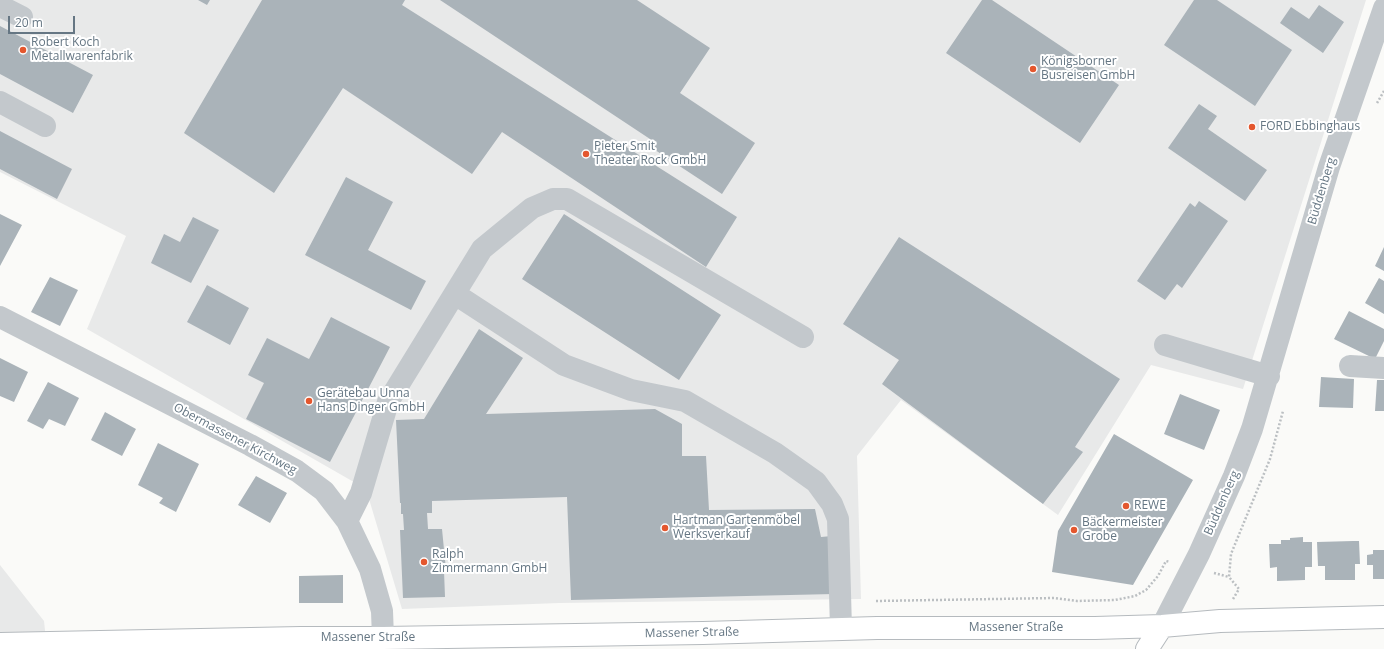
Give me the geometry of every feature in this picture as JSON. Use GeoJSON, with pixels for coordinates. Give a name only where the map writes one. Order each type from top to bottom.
{"type":"FeatureCollection","features":[{"type":"Feature","properties":{"kind":"main road","name":"Massener Straße"},"geometry":{"type":"LineString","coordinates":[[0,644],[345,644],[383,638],[841,629],[1162,626],[1220,621],[1384,617]]}},
{"type":"Feature","properties":{"kind":"main road"},"geometry":{"type":"LineString","coordinates":[[1147,649],[1162,626]]}},
{"type":"Feature","properties":{"kind":"street"},"geometry":{"type":"LineString","coordinates":[[0,6],[22,18]]}},
{"type":"Feature","properties":{"kind":"street","name":"Büddenberg"},"geometry":{"type":"LineString","coordinates":[[1162,626],[1199,554],[1234,476],[1252,429],[1269,376],[1328,167],[1384,8]]}},
{"type":"Feature","properties":{"kind":"street"},"geometry":{"type":"LineString","coordinates":[[0,102],[45,126]]}},
{"type":"Feature","properties":{"kind":"street"},"geometry":{"type":"LineString","coordinates":[[347,521],[361,493],[388,402],[482,249],[532,208],[553,199],[568,200],[803,337]]}},
{"type":"Feature","properties":{"kind":"street"},"geometry":{"type":"LineString","coordinates":[[455,294],[564,365],[631,390],[685,401],[775,453],[816,482],[832,504],[838,519],[841,629]]}},
{"type":"Feature","properties":{"kind":"street","name":"Obermassener Kirchweg"},"geometry":{"type":"LineString","coordinates":[[0,317],[250,445],[297,471],[324,491],[347,521],[370,569],[382,611],[383,638]]}},
{"type":"Feature","properties":{"kind":"street"},"geometry":{"type":"LineString","coordinates":[[1165,345],[1269,376]]}},
{"type":"Feature","properties":{"kind":"street"},"geometry":{"type":"LineString","coordinates":[[1350,366],[1384,368]]}},
{"type":"Feature","properties":{"kind":"path"},"geometry":{"type":"LineString","coordinates":[[876,601],[1054,598],[1077,601],[1115,600],[1135,596],[1146,590],[1158,576],[1166,561]]}},
{"type":"Feature","properties":{"kind":"shaded area"},"geometry":{"type":"Polygon","coordinates":[[[0,0],[1366,0],[1243,389],[1151,365],[1058,515],[901,400],[857,456],[861,599],[559,603],[402,609],[366,489],[87,329],[126,236],[0,172],[0,0]]]}},
{"type":"Feature","properties":{"kind":"shaded area"},"geometry":{"type":"Polygon","coordinates":[[[0,565],[44,621],[47,649],[0,649],[0,565]]]}},
{"type":"Feature","properties":{"kind":"building"},"geometry":{"type":"Polygon","coordinates":[[[198,0],[210,0],[207,5],[198,0]]]}},
{"type":"Feature","properties":{"kind":"building","name":"Pieter Smit Theater Rock GmbH"},"geometry":{"type":"Polygon","coordinates":[[[262,0],[405,0],[402,5],[737,217],[706,267],[502,132],[472,174],[343,88],[274,193],[184,133],[262,0]]]}},
{"type":"Feature","properties":{"kind":"building"},"geometry":{"type":"Polygon","coordinates":[[[440,0],[637,0],[710,48],[680,93],[755,143],[722,194],[646,144],[650,139],[440,0]]]}},
{"type":"Feature","properties":{"kind":"building","name":"Königsborner Busreisen GmbH"},"geometry":{"type":"Polygon","coordinates":[[[982,0],[992,0],[1119,85],[1080,143],[946,53],[982,0]]]}},
{"type":"Feature","properties":{"kind":"building"},"geometry":{"type":"Polygon","coordinates":[[[1194,0],[1217,0],[1292,50],[1255,106],[1164,45],[1194,0]]]}},
{"type":"Feature","properties":{"kind":"building"},"geometry":{"type":"Polygon","coordinates":[[[1319,5],[1344,22],[1323,53],[1280,23],[1291,7],[1309,19],[1319,5]]]}},
{"type":"Feature","properties":{"kind":"building","name":"Robert Koch Metallwarenfabrik"},"geometry":{"type":"Polygon","coordinates":[[[0,26],[93,75],[73,113],[0,74],[0,26]]]}},
{"type":"Feature","properties":{"kind":"building"},"geometry":{"type":"Polygon","coordinates":[[[1199,104],[1217,116],[1208,129],[1267,170],[1245,201],[1168,148],[1199,104]]]}},
{"type":"Feature","properties":{"kind":"building"},"geometry":{"type":"Polygon","coordinates":[[[0,131],[72,169],[57,199],[0,169],[0,131]]]}},
{"type":"Feature","properties":{"kind":"building"},"geometry":{"type":"Polygon","coordinates":[[[346,177],[393,202],[368,250],[426,281],[411,310],[305,255],[346,177]]]}},
{"type":"Feature","properties":{"kind":"building"},"geometry":{"type":"Polygon","coordinates":[[[1199,201],[1228,221],[1182,288],[1177,284],[1165,300],[1137,281],[1190,203],[1195,207],[1199,201]]]}},
{"type":"Feature","properties":{"kind":"building"},"geometry":{"type":"Polygon","coordinates":[[[0,214],[22,225],[0,266],[0,214]]]}},
{"type":"Feature","properties":{"kind":"building"},"geometry":{"type":"Polygon","coordinates":[[[564,214],[721,315],[679,380],[522,279],[564,214]]]}},
{"type":"Feature","properties":{"kind":"building"},"geometry":{"type":"Polygon","coordinates":[[[193,217],[219,230],[191,283],[151,263],[164,234],[180,242],[193,217]]]}},
{"type":"Feature","properties":{"kind":"building"},"geometry":{"type":"Polygon","coordinates":[[[899,237],[1120,379],[1075,447],[1083,452],[1043,504],[882,384],[899,360],[843,324],[899,237]]]}},
{"type":"Feature","properties":{"kind":"building"},"geometry":{"type":"Polygon","coordinates":[[[1384,247],[1384,271],[1375,266],[1384,247]]]}},
{"type":"Feature","properties":{"kind":"building"},"geometry":{"type":"Polygon","coordinates":[[[50,277],[78,290],[60,326],[31,312],[50,277]]]}},
{"type":"Feature","properties":{"kind":"building"},"geometry":{"type":"Polygon","coordinates":[[[1379,278],[1384,281],[1384,314],[1365,303],[1379,278]]]}},
{"type":"Feature","properties":{"kind":"building"},"geometry":{"type":"Polygon","coordinates":[[[207,285],[249,308],[230,345],[187,322],[207,285]]]}},
{"type":"Feature","properties":{"kind":"building"},"geometry":{"type":"Polygon","coordinates":[[[1349,311],[1384,329],[1384,341],[1375,359],[1334,339],[1349,311]]]}},
{"type":"Feature","properties":{"kind":"building","name":"Gerätebau Unna Hans Dinger GmbH"},"geometry":{"type":"Polygon","coordinates":[[[331,317],[390,347],[330,462],[246,419],[264,383],[248,375],[267,338],[309,359],[331,317]]]}},
{"type":"Feature","properties":{"kind":"building"},"geometry":{"type":"Polygon","coordinates":[[[479,329],[523,358],[486,414],[655,409],[682,424],[682,456],[706,456],[709,510],[815,509],[821,537],[832,536],[834,594],[571,600],[567,497],[432,501],[432,513],[427,513],[428,529],[442,529],[446,570],[444,571],[445,597],[403,598],[400,530],[404,530],[403,514],[401,514],[400,503],[396,420],[424,419],[479,329]]]}},
{"type":"Feature","properties":{"kind":"building"},"geometry":{"type":"Polygon","coordinates":[[[0,358],[28,372],[14,402],[0,396],[0,358]]]}},
{"type":"Feature","properties":{"kind":"building"},"geometry":{"type":"Polygon","coordinates":[[[1321,377],[1354,379],[1353,408],[1319,407],[1321,377]]]}},
{"type":"Feature","properties":{"kind":"building"},"geometry":{"type":"Polygon","coordinates":[[[1377,380],[1384,380],[1384,411],[1375,411],[1377,380]]]}},
{"type":"Feature","properties":{"kind":"building"},"geometry":{"type":"Polygon","coordinates":[[[48,382],[79,398],[65,426],[49,419],[43,429],[27,421],[48,382]]]}},
{"type":"Feature","properties":{"kind":"building"},"geometry":{"type":"Polygon","coordinates":[[[1180,394],[1220,410],[1204,450],[1164,434],[1180,394]]]}},
{"type":"Feature","properties":{"kind":"building"},"geometry":{"type":"Polygon","coordinates":[[[105,412],[136,429],[122,456],[91,440],[105,412]]]}},
{"type":"Feature","properties":{"kind":"building","name":"REWE"},"geometry":{"type":"Polygon","coordinates":[[[1114,434],[1193,480],[1133,585],[1052,572],[1058,531],[1114,434]]]}},
{"type":"Feature","properties":{"kind":"building"},"geometry":{"type":"Polygon","coordinates":[[[158,443],[199,464],[176,512],[159,503],[163,498],[138,485],[158,443]]]}},
{"type":"Feature","properties":{"kind":"building"},"geometry":{"type":"Polygon","coordinates":[[[256,476],[287,493],[270,523],[238,505],[256,476]]]}},
{"type":"Feature","properties":{"kind":"building"},"geometry":{"type":"Polygon","coordinates":[[[1303,537],[1303,542],[1312,542],[1312,567],[1305,567],[1305,580],[1277,581],[1277,567],[1270,568],[1269,544],[1281,544],[1281,540],[1290,540],[1290,538],[1303,537]]]}},
{"type":"Feature","properties":{"kind":"building"},"geometry":{"type":"Polygon","coordinates":[[[1359,541],[1360,564],[1355,564],[1355,580],[1325,580],[1325,566],[1318,566],[1317,542],[1359,541]]]}},
{"type":"Feature","properties":{"kind":"building"},"geometry":{"type":"Polygon","coordinates":[[[1373,550],[1384,550],[1384,579],[1373,579],[1373,565],[1367,565],[1367,555],[1373,554],[1373,550]]]}},
{"type":"Feature","properties":{"kind":"building"},"geometry":{"type":"Polygon","coordinates":[[[343,575],[343,603],[299,603],[299,576],[343,575]]]}},
{"type":"Feature","properties":{"kind":"place","name":"Robert Koch Metallwarenfabrik"},"geometry":{"type":"Point","coordinates":[23,50]}},
{"type":"Feature","properties":{"kind":"place","name":"Königsborner Busreisen GmbH"},"geometry":{"type":"Point","coordinates":[1033,69]}},
{"type":"Feature","properties":{"kind":"place","name":"FORD Ebbinghaus"},"geometry":{"type":"Point","coordinates":[1252,127]}},
{"type":"Feature","properties":{"kind":"place","name":"Pieter Smit Theater Rock GmbH"},"geometry":{"type":"Point","coordinates":[586,154]}},
{"type":"Feature","properties":{"kind":"place","name":"Gerätebau Unna Hans Dinger GmbH"},"geometry":{"type":"Point","coordinates":[309,401]}},
{"type":"Feature","properties":{"kind":"place","name":"REWE"},"geometry":{"type":"Point","coordinates":[1126,506]}},
{"type":"Feature","properties":{"kind":"place","name":"Hartman Gartenmöbel Werksverkauf"},"geometry":{"type":"Point","coordinates":[665,528]}},
{"type":"Feature","properties":{"kind":"place","name":"Bäckermeister Grobe"},"geometry":{"type":"Point","coordinates":[1074,530]}},
{"type":"Feature","properties":{"kind":"place","name":"Ralph Zimmermann GmbH"},"geometry":{"type":"Point","coordinates":[424,562]}}]}
